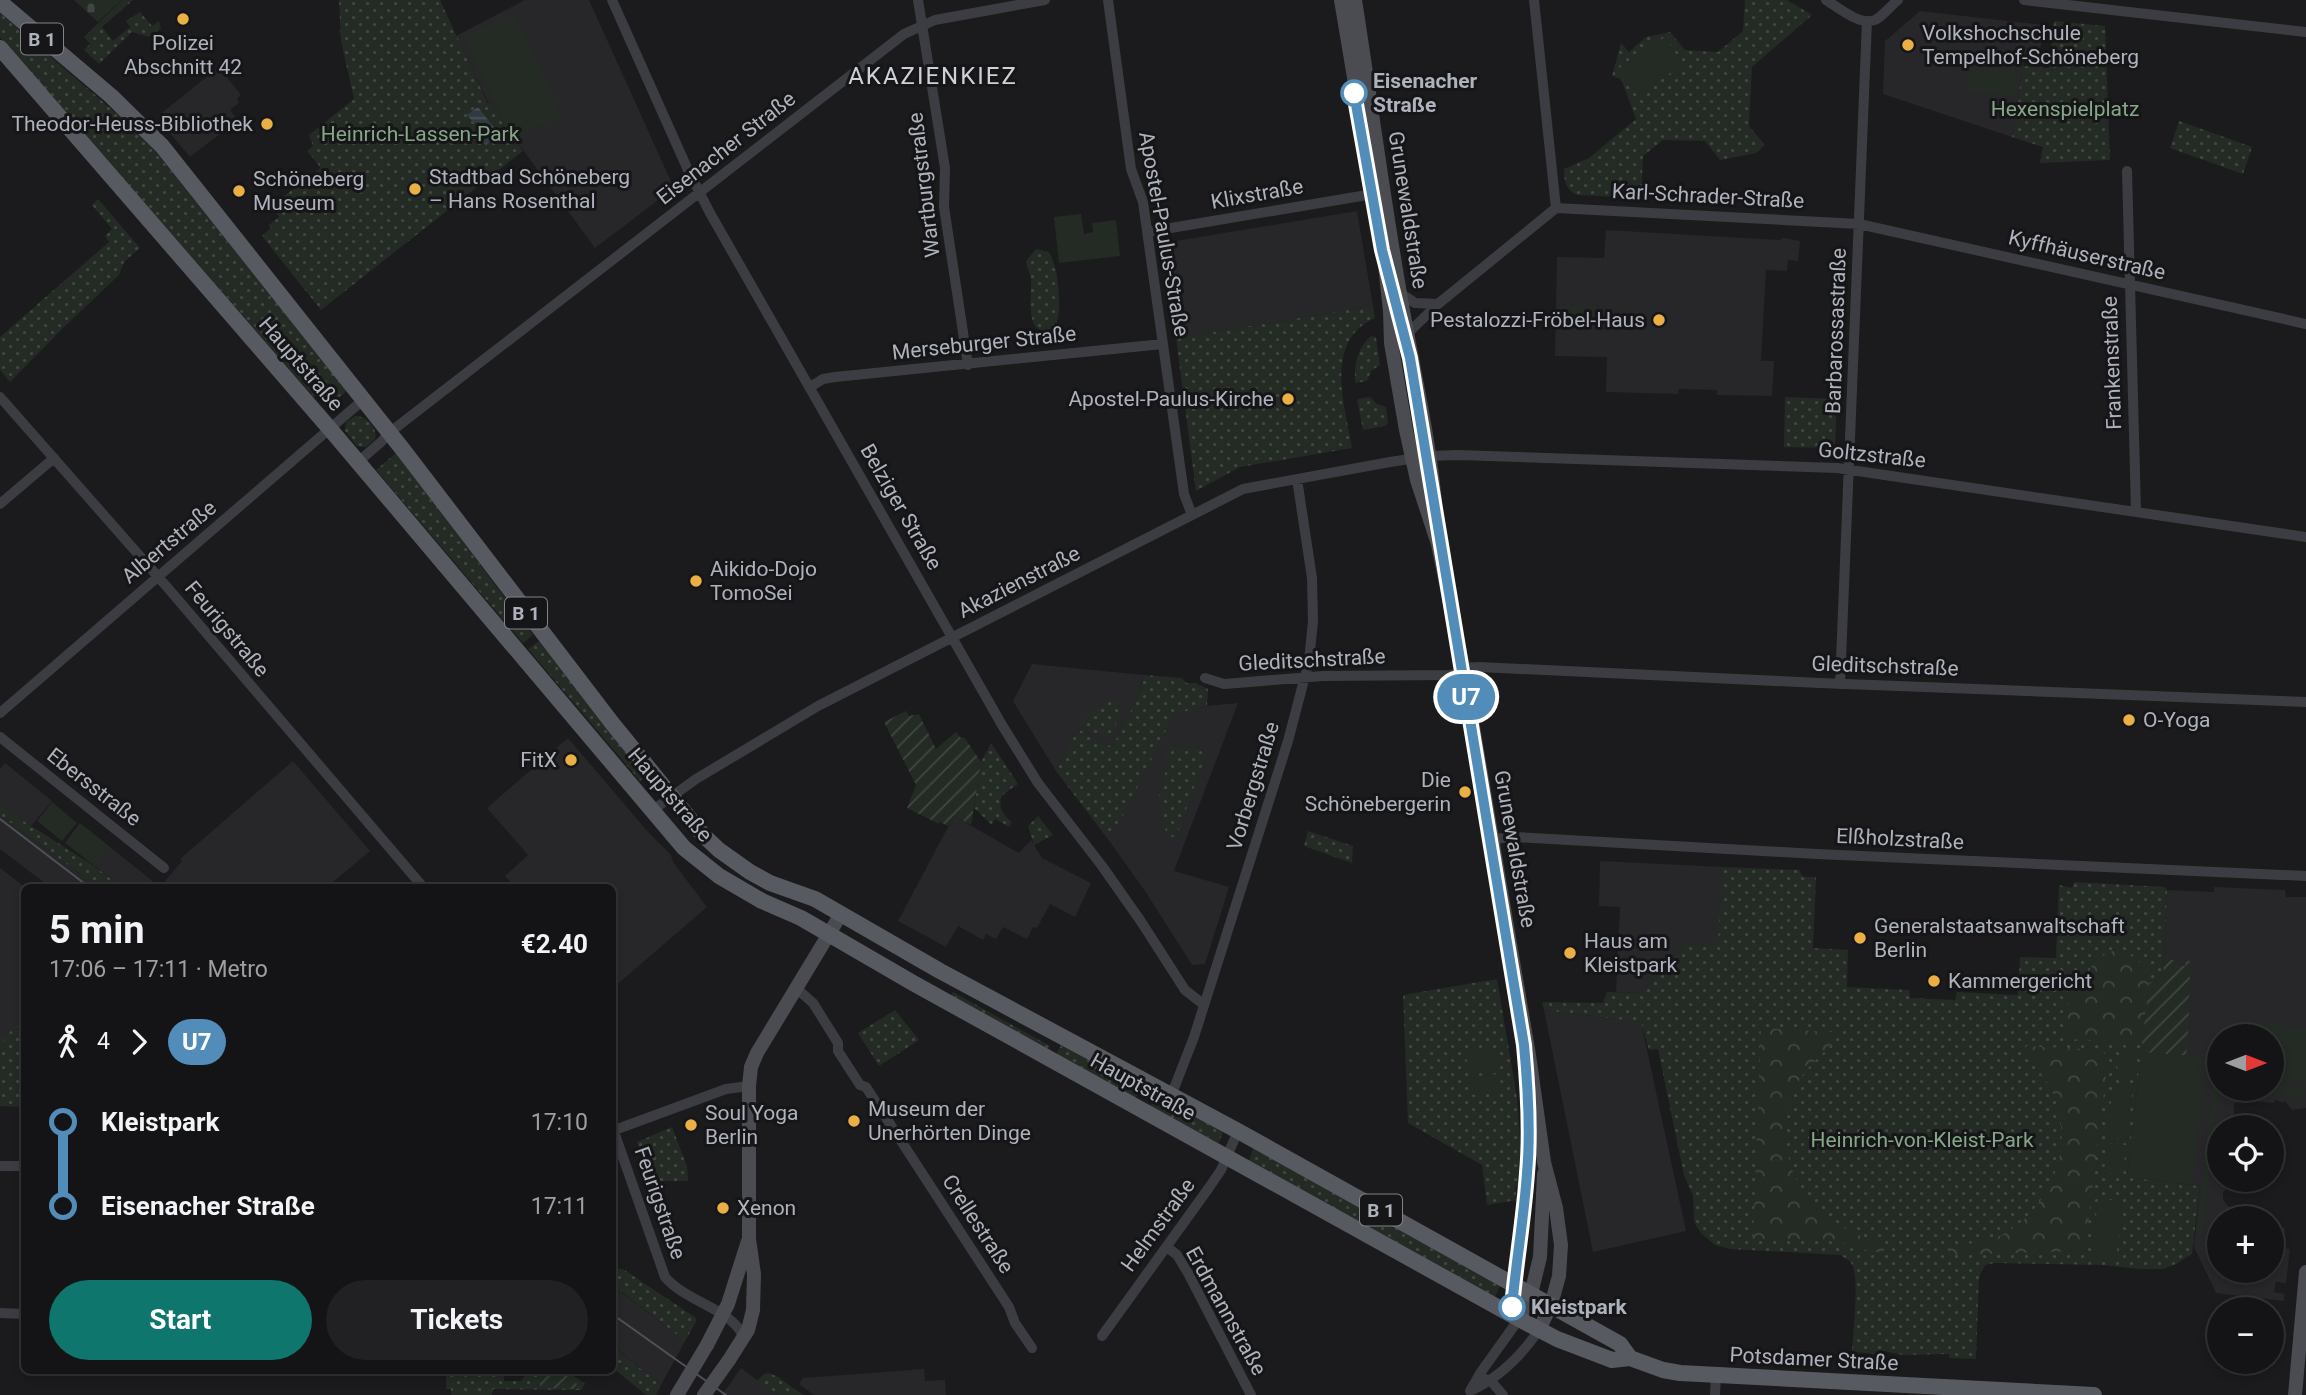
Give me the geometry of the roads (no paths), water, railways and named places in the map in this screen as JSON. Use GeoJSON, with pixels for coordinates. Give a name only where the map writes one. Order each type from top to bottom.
{"type":"FeatureCollection","features":[{"type":"Feature","properties":{"kind":"main road","name":"Grunewaldstraße"},"geometry":{"type":"LineString","coordinates":[[1341,0],[1384,256],[1391,344],[1399,389],[1417,480],[1438,544],[1463,671],[1545,1162],[1556,1208],[1561,1245],[1558,1285],[1539,1330]]}},
{"type":"Feature","properties":{"kind":"main road","name":"Grunewaldstraße"},"geometry":{"type":"LineString","coordinates":[[1355,0],[1374,142],[1434,484],[1438,544]]}},
{"type":"Feature","properties":{"kind":"main road","name":"Hauptstraße"},"geometry":{"type":"LineString","coordinates":[[2,6],[111,96],[162,146],[671,797],[703,835],[731,860],[769,883],[816,899],[940,971],[1551,1305]]}},
{"type":"Feature","properties":{"kind":"main road","name":"Hauptstraße"},"geometry":{"type":"LineString","coordinates":[[0,48],[330,429],[684,848],[719,876],[762,901],[801,918],[1539,1330],[1612,1360],[1630,1358]]}},
{"type":"Feature","properties":{"kind":"main road"},"geometry":{"type":"LineString","coordinates":[[704,1395],[744,1338],[753,1314],[754,1274],[749,1239],[749,1086],[753,1060],[841,914]]}},
{"type":"Feature","properties":{"kind":"main road","name":"Grunewaldstraße"},"geometry":{"type":"LineString","coordinates":[[1519,1319],[1531,1294],[1539,1257],[1545,1162]]}},
{"type":"Feature","properties":{"kind":"main road"},"geometry":{"type":"LineString","coordinates":[[677,1395],[722,1315],[749,1239]]}},
{"type":"Feature","properties":{"kind":"main road"},"geometry":{"type":"LineString","coordinates":[[2295,1395],[2306,1272]]}},
{"type":"Feature","properties":{"kind":"main road","name":"Potsdamer Straße"},"geometry":{"type":"LineString","coordinates":[[1551,1305],[1620,1343],[1630,1358],[1672,1371],[2094,1395]]}},
{"type":"Feature","properties":{"kind":"street","name":"Belziger Straße"},"geometry":{"type":"LineString","coordinates":[[612,0],[700,193],[1002,725],[1038,783],[1102,866],[1185,990],[1203,1004]]}},
{"type":"Feature","properties":{"kind":"street","name":"Wartburgstraße"},"geometry":{"type":"LineString","coordinates":[[918,0],[945,168],[944,207],[968,365]]}},
{"type":"Feature","properties":{"kind":"street","name":"Eisenacher Straße"},"geometry":{"type":"LineString","coordinates":[[358,462],[389,433],[904,34],[935,20],[1045,0]]}},
{"type":"Feature","properties":{"kind":"street","name":"Apostel-Paulus-Straße"},"geometry":{"type":"LineString","coordinates":[[1108,0],[1131,169],[1143,202],[1184,494],[1192,515]]}},
{"type":"Feature","properties":{"kind":"street"},"geometry":{"type":"LineString","coordinates":[[1407,334],[1438,304],[1556,208],[1534,0]]}},
{"type":"Feature","properties":{"kind":"street"},"geometry":{"type":"LineString","coordinates":[[1826,0],[1860,20],[1867,21],[1875,21],[1898,0]]}},
{"type":"Feature","properties":{"kind":"street"},"geometry":{"type":"LineString","coordinates":[[2024,0],[2306,32]]}},
{"type":"Feature","properties":{"kind":"street"},"geometry":{"type":"LineString","coordinates":[[2123,11],[2125,0]]}},
{"type":"Feature","properties":{"kind":"street","name":"Barbarossastraße"},"geometry":{"type":"LineString","coordinates":[[1840,684],[1867,21]]}},
{"type":"Feature","properties":{"kind":"street","name":"Frankenstraße"},"geometry":{"type":"LineString","coordinates":[[2127,171],[2136,512]]}},
{"type":"Feature","properties":{"kind":"street","name":"Klixstraße"},"geometry":{"type":"LineString","coordinates":[[1147,232],[1373,194]]}},
{"type":"Feature","properties":{"kind":"street","name":"Karl-Schrader-Straße"},"geometry":{"type":"LineString","coordinates":[[1556,208],[1859,224]]}},
{"type":"Feature","properties":{"kind":"street","name":"Kyffhäuserstraße"},"geometry":{"type":"LineString","coordinates":[[1859,224],[2306,324]]}},
{"type":"Feature","properties":{"kind":"street"},"geometry":{"type":"LineString","coordinates":[[1399,292],[1415,303],[1438,304]]}},
{"type":"Feature","properties":{"kind":"street","name":"Merseburger Straße"},"geometry":{"type":"LineString","coordinates":[[810,387],[823,379],[835,377],[1163,344]]}},
{"type":"Feature","properties":{"kind":"street"},"geometry":{"type":"LineString","coordinates":[[1399,389],[1415,386]]}},
{"type":"Feature","properties":{"kind":"street","name":"Feurigstraße"},"geometry":{"type":"LineString","coordinates":[[0,397],[420,884]]}},
{"type":"Feature","properties":{"kind":"street","name":"Albertstraße"},"geometry":{"type":"LineString","coordinates":[[0,713],[363,400]]}},
{"type":"Feature","properties":{"kind":"street","name":"Goltzstraße"},"geometry":{"type":"LineString","coordinates":[[1429,456],[1850,469],[2306,537]]}},
{"type":"Feature","properties":{"kind":"street","name":"Akazienstraße"},"geometry":{"type":"LineString","coordinates":[[653,810],[718,765],[818,706],[1243,489],[1429,456]]}},
{"type":"Feature","properties":{"kind":"street"},"geometry":{"type":"LineString","coordinates":[[0,504],[54,458]]}},
{"type":"Feature","properties":{"kind":"street","name":"Vorbergstraße"},"geometry":{"type":"LineString","coordinates":[[1171,1096],[1194,1037],[1306,677],[1312,639],[1313,599],[1309,551],[1297,478]]}},
{"type":"Feature","properties":{"kind":"street","name":"Gleditschstraße"},"geometry":{"type":"LineString","coordinates":[[1205,678],[1224,684],[1306,677],[1450,675],[1479,667],[2306,702]]}},
{"type":"Feature","properties":{"kind":"street","name":"Ebersstraße"},"geometry":{"type":"LineString","coordinates":[[0,737],[164,868]]}},
{"type":"Feature","properties":{"kind":"street","name":"Elßholzstraße"},"geometry":{"type":"LineString","coordinates":[[1492,839],[1515,837],[1816,855],[2306,876]]}},
{"type":"Feature","properties":{"kind":"street","name":"Crellestraße"},"geometry":{"type":"LineString","coordinates":[[796,988],[813,1003],[838,1043],[838,1051],[860,1085],[866,1087],[1009,1307],[1015,1323],[1031,1348]]}},
{"type":"Feature","properties":{"kind":"street"},"geometry":{"type":"LineString","coordinates":[[616,1128],[726,1089],[749,1086]]}},
{"type":"Feature","properties":{"kind":"street","name":"Helmstraße"},"geometry":{"type":"LineString","coordinates":[[1102,1336],[1214,1180],[1238,1132]]}},
{"type":"Feature","properties":{"kind":"street","name":"Feurigstraße"},"geometry":{"type":"LineString","coordinates":[[616,1137],[666,1277],[675,1287],[737,1325],[744,1338]]}},
{"type":"Feature","properties":{"kind":"street"},"geometry":{"type":"LineString","coordinates":[[0,1166],[21,1166]]}},
{"type":"Feature","properties":{"kind":"street","name":"Erdmannstraße"},"geometry":{"type":"LineString","coordinates":[[1167,1247],[1177,1255],[1251,1395]]}},
{"type":"Feature","properties":{"kind":"street"},"geometry":{"type":"LineString","coordinates":[[0,1313],[21,1314]]}},
{"type":"Feature","properties":{"kind":"street"},"geometry":{"type":"LineString","coordinates":[[1470,1394],[1480,1372],[1519,1319]]}},
{"type":"Feature","properties":{"kind":"street"},"geometry":{"type":"LineString","coordinates":[[1470,1394],[1524,1350],[1539,1330]]}},
{"type":"Feature","properties":{"kind":"street"},"geometry":{"type":"LineString","coordinates":[[1715,1395],[1716,1375]]}},
{"type":"Feature","properties":{"kind":"street"},"geometry":{"type":"LineString","coordinates":[[1477,1380],[1490,1380],[1503,1395]]}},
{"type":"Feature","properties":{"kind":"tram line"},"geometry":{"type":"LineString","coordinates":[[0,819],[85,884]]}},
{"type":"Feature","properties":{"kind":"tram line"},"geometry":{"type":"LineString","coordinates":[[616,1317],[726,1395]]}},
{"type":"Feature","properties":{"kind":"metro line","name":"U7"},"geometry":{"type":"LineString","coordinates":[[1354,93],[1382,250],[1410,358],[1524,1045],[1528,1091],[1528,1170],[1512,1307]]}},
{"type":"Feature","properties":{"kind":"place","name":"Polizei Abschnitt 42"},"geometry":{"type":"Point","coordinates":[183,19]}},
{"type":"Feature","properties":{"kind":"place","name":"Volkshochschule Tempelhof-Schöneberg"},"geometry":{"type":"Point","coordinates":[1908,45]}},
{"type":"Feature","properties":{"kind":"place","name":"Eisenacher Straße"},"geometry":{"type":"Point","coordinates":[1354,93]}},
{"type":"Feature","properties":{"kind":"place","name":"Theodor-Heuss-Bibliothek"},"geometry":{"type":"Point","coordinates":[267,124]}},
{"type":"Feature","properties":{"kind":"place","name":"Stadtbad Schöneberg – Hans Rosenthal"},"geometry":{"type":"Point","coordinates":[415,189]}},
{"type":"Feature","properties":{"kind":"place","name":"Schöneberg Museum"},"geometry":{"type":"Point","coordinates":[239,191]}},
{"type":"Feature","properties":{"kind":"place","name":"Pestalozzi-Fröbel-Haus"},"geometry":{"type":"Point","coordinates":[1659,320]}},
{"type":"Feature","properties":{"kind":"place","name":"Apostel-Paulus-Kirche"},"geometry":{"type":"Point","coordinates":[1288,399]}},
{"type":"Feature","properties":{"kind":"place","name":"Aikido-Dojo TomoSei"},"geometry":{"type":"Point","coordinates":[696,581]}},
{"type":"Feature","properties":{"kind":"place","name":"O-Yoga"},"geometry":{"type":"Point","coordinates":[2129,720]}},
{"type":"Feature","properties":{"kind":"place","name":"FitX"},"geometry":{"type":"Point","coordinates":[571,760]}},
{"type":"Feature","properties":{"kind":"place","name":"Die Schönebergerin"},"geometry":{"type":"Point","coordinates":[1465,792]}},
{"type":"Feature","properties":{"kind":"place","name":"Generalstaatsanwaltschaft Berlin"},"geometry":{"type":"Point","coordinates":[1860,938]}},
{"type":"Feature","properties":{"kind":"place","name":"Haus am Kleistpark"},"geometry":{"type":"Point","coordinates":[1570,953]}},
{"type":"Feature","properties":{"kind":"place","name":"Kammergericht"},"geometry":{"type":"Point","coordinates":[1934,981]}},
{"type":"Feature","properties":{"kind":"place","name":"Museum der Unerhörten Dinge"},"geometry":{"type":"Point","coordinates":[854,1121]}},
{"type":"Feature","properties":{"kind":"place","name":"Soul Yoga Berlin"},"geometry":{"type":"Point","coordinates":[691,1125]}},
{"type":"Feature","properties":{"kind":"place","name":"Xenon"},"geometry":{"type":"Point","coordinates":[723,1208]}},
{"type":"Feature","properties":{"kind":"place","name":"Kleistpark"},"geometry":{"type":"Point","coordinates":[1512,1307]}},
{"type":"Feature","properties":{"kind":"district","name":"AKAZIENKIEZ"},"geometry":{"type":"Point","coordinates":[933,76]}},
{"type":"Feature","properties":{"kind":"park label","name":"Hexenspielplatz"},"geometry":{"type":"Point","coordinates":[2065,109]}},
{"type":"Feature","properties":{"kind":"park label","name":"Heinrich-Lassen-Park"},"geometry":{"type":"Point","coordinates":[420,134]}},
{"type":"Feature","properties":{"kind":"park label","name":"Heinrich-von-Kleist-Park"},"geometry":{"type":"Point","coordinates":[1922,1140]}}]}
